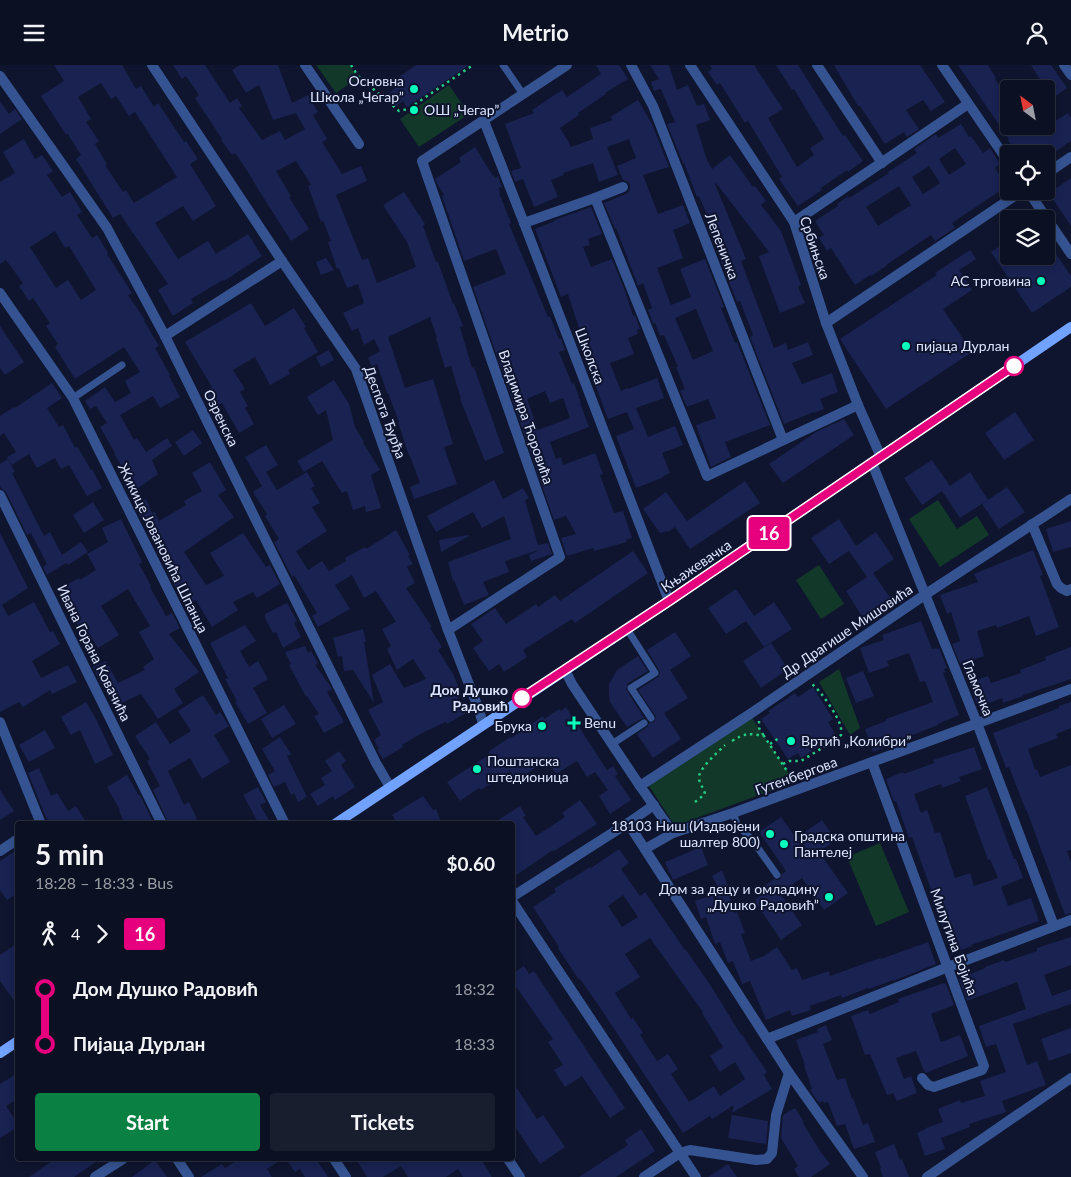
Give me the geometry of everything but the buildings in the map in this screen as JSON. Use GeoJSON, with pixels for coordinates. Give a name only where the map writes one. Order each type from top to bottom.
{"type":"FeatureCollection","features":[{"type":"Feature","properties":{"kind":"main road","name":"Књажевачка"},"geometry":{"type":"LineString","coordinates":[[339,821],[669,601],[1071,327]]}},
{"type":"Feature","properties":{"kind":"main road"},"geometry":{"type":"LineString","coordinates":[[0,1053],[15,1043]]}},
{"type":"Feature","properties":{"kind":"street","name":"Деспота Ђурђа"},"geometry":{"type":"LineString","coordinates":[[152,65],[356,369],[448,630],[484,724]]}},
{"type":"Feature","properties":{"kind":"street"},"geometry":{"type":"LineString","coordinates":[[306,65],[359,144]]}},
{"type":"Feature","properties":{"kind":"street"},"geometry":{"type":"LineString","coordinates":[[484,121],[566,65]]}},
{"type":"Feature","properties":{"kind":"street","name":"Лепеничка"},"geometry":{"type":"LineString","coordinates":[[631,65],[653,106],[783,440]]}},
{"type":"Feature","properties":{"kind":"street","name":"Србињска"},"geometry":{"type":"LineString","coordinates":[[690,65],[794,222],[826,323],[858,405],[881,457]]}},
{"type":"Feature","properties":{"kind":"street"},"geometry":{"type":"LineString","coordinates":[[816,65],[882,163]]}},
{"type":"Feature","properties":{"kind":"street"},"geometry":{"type":"LineString","coordinates":[[942,65],[1000,150]]}},
{"type":"Feature","properties":{"kind":"street"},"geometry":{"type":"LineString","coordinates":[[1064,65],[1071,75]]}},
{"type":"Feature","properties":{"kind":"street","name":"Озренска"},"geometry":{"type":"LineString","coordinates":[[0,76],[107,228],[165,336],[376,763],[390,787]]}},
{"type":"Feature","properties":{"kind":"street"},"geometry":{"type":"LineString","coordinates":[[794,222],[968,104]]}},
{"type":"Feature","properties":{"kind":"street","name":"Владимира Ћоровића"},"geometry":{"type":"LineString","coordinates":[[448,630],[560,557],[422,161],[484,121]]}},
{"type":"Feature","properties":{"kind":"street","name":"Школска"},"geometry":{"type":"LineString","coordinates":[[484,121],[669,601]]}},
{"type":"Feature","properties":{"kind":"street"},"geometry":{"type":"LineString","coordinates":[[1055,168],[1071,157]]}},
{"type":"Feature","properties":{"kind":"street"},"geometry":{"type":"LineString","coordinates":[[524,223],[623,187]]}},
{"type":"Feature","properties":{"kind":"street"},"geometry":{"type":"LineString","coordinates":[[595,198],[707,476],[858,405]]}},
{"type":"Feature","properties":{"kind":"street"},"geometry":{"type":"LineString","coordinates":[[826,323],[1009,200]]}},
{"type":"Feature","properties":{"kind":"street"},"geometry":{"type":"LineString","coordinates":[[1034,200],[1071,254]]}},
{"type":"Feature","properties":{"kind":"street"},"geometry":{"type":"LineString","coordinates":[[165,336],[282,261]]}},
{"type":"Feature","properties":{"kind":"street","name":"Жикице Јовановића Шпанца"},"geometry":{"type":"LineString","coordinates":[[0,293],[73,398],[284,821]]}},
{"type":"Feature","properties":{"kind":"street","name":"Гламочка"},"geometry":{"type":"LineString","coordinates":[[872,463],[977,723],[1054,926]]}},
{"type":"Feature","properties":{"kind":"street","name":"Ивана Горана Ковачића"},"geometry":{"type":"LineString","coordinates":[[0,495],[161,821]]}},
{"type":"Feature","properties":{"kind":"street","name":"Др Драгише Мишовића"},"geometry":{"type":"LineString","coordinates":[[640,786],[1071,499]]}},
{"type":"Feature","properties":{"kind":"street"},"geometry":{"type":"LineString","coordinates":[[1032,524],[1057,584],[1066,591],[1071,589]]}},
{"type":"Feature","properties":{"kind":"street"},"geometry":{"type":"LineString","coordinates":[[565,670],[572,685],[673,833]]}},
{"type":"Feature","properties":{"kind":"street","name":"Гутенбергова"},"geometry":{"type":"LineString","coordinates":[[646,849],[673,833],[733,813],[1071,689]]}},
{"type":"Feature","properties":{"kind":"street"},"geometry":{"type":"LineString","coordinates":[[0,722],[40,821]]}},
{"type":"Feature","properties":{"kind":"street","name":"Милутина Бојића"},"geometry":{"type":"LineString","coordinates":[[872,762],[984,1066],[982,1070],[934,1087],[928,1085],[922,1078]]}},
{"type":"Feature","properties":{"kind":"street"},"geometry":{"type":"LineString","coordinates":[[515,895],[654,805]]}},
{"type":"Feature","properties":{"kind":"street"},"geometry":{"type":"LineString","coordinates":[[628,823],[789,1073],[863,1177]]}},
{"type":"Feature","properties":{"kind":"street"},"geometry":{"type":"LineString","coordinates":[[0,851],[15,841]]}},
{"type":"Feature","properties":{"kind":"street"},"geometry":{"type":"LineString","coordinates":[[515,906],[696,1177]]}},
{"type":"Feature","properties":{"kind":"street"},"geometry":{"type":"LineString","coordinates":[[767,1039],[1071,920]]}},
{"type":"Feature","properties":{"kind":"street"},"geometry":{"type":"LineString","coordinates":[[644,1177],[680,1153],[690,1150],[756,1160],[767,1159],[772,1153],[776,1115],[789,1073]]}},
{"type":"Feature","properties":{"kind":"street"},"geometry":{"type":"LineString","coordinates":[[927,1177],[1071,1078]]}},
{"type":"Feature","properties":{"kind":"street"},"geometry":{"type":"LineString","coordinates":[[95,1177],[120,1161]]}},
{"type":"Feature","properties":{"kind":"street"},"geometry":{"type":"LineString","coordinates":[[178,1161],[189,1177]]}},
{"type":"Feature","properties":{"kind":"street"},"geometry":{"type":"LineString","coordinates":[[335,1161],[346,1177]]}},
{"type":"Feature","properties":{"kind":"street"},"geometry":{"type":"LineString","coordinates":[[509,1161],[520,1177]]}},
{"type":"Feature","properties":{"kind":"lane"},"geometry":{"type":"LineString","coordinates":[[503,65],[523,94]]}},
{"type":"Feature","properties":{"kind":"lane"},"geometry":{"type":"LineString","coordinates":[[73,398],[122,365]]}},
{"type":"Feature","properties":{"kind":"lane"},"geometry":{"type":"LineString","coordinates":[[627,629],[655,673],[631,688],[651,718]]}},
{"type":"Feature","properties":{"kind":"lane"},"geometry":{"type":"LineString","coordinates":[[612,744],[644,723]]}},
{"type":"Feature","properties":{"kind":"lane"},"geometry":{"type":"LineString","coordinates":[[733,813],[737,824],[753,841],[777,875]]}},
{"type":"Feature","properties":{"kind":"path"},"geometry":{"type":"LineString","coordinates":[[351,65],[358,76],[399,111],[408,109],[473,65]]}},
{"type":"Feature","properties":{"kind":"path"},"geometry":{"type":"LineString","coordinates":[[783,764],[789,761],[801,761],[841,735],[841,728],[818,689],[813,684],[804,685]]}},
{"type":"Feature","properties":{"kind":"path"},"geometry":{"type":"LineString","coordinates":[[759,719],[759,728],[799,789]]}},
{"type":"Feature","properties":{"kind":"path"},"geometry":{"type":"LineString","coordinates":[[695,802],[705,794],[699,781],[699,774],[706,765],[726,743],[759,728]]}},
{"type":"Feature","properties":{"kind":"path"},"geometry":{"type":"LineString","coordinates":[[751,733],[764,736]]}},
{"type":"Feature","properties":{"kind":"path"},"geometry":{"type":"LineString","coordinates":[[770,744],[779,738]]}},
{"type":"Feature","properties":{"kind":"green space"},"geometry":{"type":"Polygon","coordinates":[[[316,65],[349,65],[358,78],[336,93],[316,65]]]}},
{"type":"Feature","properties":{"kind":"green space"},"geometry":{"type":"Polygon","coordinates":[[[449,85],[469,114],[419,147],[400,119],[449,85]]]}},
{"type":"Feature","properties":{"kind":"green space"},"geometry":{"type":"Polygon","coordinates":[[[938,500],[957,529],[977,516],[989,535],[940,567],[909,519],[938,500]]]}},
{"type":"Feature","properties":{"kind":"green space"},"geometry":{"type":"Polygon","coordinates":[[[819,565],[844,604],[821,619],[796,580],[819,565]]]}},
{"type":"Feature","properties":{"kind":"green space"},"geometry":{"type":"Polygon","coordinates":[[[839,669],[860,728],[850,735],[819,682],[839,669]]]}},
{"type":"Feature","properties":{"kind":"green space"},"geometry":{"type":"Polygon","coordinates":[[[752,718],[795,782],[675,826],[649,786],[752,718]]]}},
{"type":"Feature","properties":{"kind":"green space"},"geometry":{"type":"Polygon","coordinates":[[[880,843],[909,912],[876,926],[847,857],[880,843]]]}},
{"type":"Feature","properties":{"kind":"bus line","name":"16"},"geometry":{"type":"LineString","coordinates":[[522,698],[669,601],[1014,366]]}},
{"type":"Feature","properties":{"kind":"place","name":"Основна Школа „Чегар”"},"geometry":{"type":"Point","coordinates":[414,89]}},
{"type":"Feature","properties":{"kind":"place","name":"ОШ „Чегар”"},"geometry":{"type":"Point","coordinates":[414,110]}},
{"type":"Feature","properties":{"kind":"place","name":"АС трговина"},"geometry":{"type":"Point","coordinates":[1041,281]}},
{"type":"Feature","properties":{"kind":"place","name":"пијаца Дурлан"},"geometry":{"type":"Point","coordinates":[906,346]}},
{"type":"Feature","properties":{"kind":"place","name":"Дом Душко Радовић"},"geometry":{"type":"Point","coordinates":[522,698]}},
{"type":"Feature","properties":{"kind":"place","name":"Benu"},"geometry":{"type":"Point","coordinates":[574,723]}},
{"type":"Feature","properties":{"kind":"place","name":"Брука"},"geometry":{"type":"Point","coordinates":[542,726]}},
{"type":"Feature","properties":{"kind":"place","name":"Вртић „Колибри”"},"geometry":{"type":"Point","coordinates":[791,741]}},
{"type":"Feature","properties":{"kind":"place","name":"Поштанска штедионица"},"geometry":{"type":"Point","coordinates":[477,769]}},
{"type":"Feature","properties":{"kind":"place","name":"18103 Ниш (Издвојени шалтер 800)"},"geometry":{"type":"Point","coordinates":[770,834]}},
{"type":"Feature","properties":{"kind":"place","name":"Градска општина Пантелеј"},"geometry":{"type":"Point","coordinates":[784,844]}},
{"type":"Feature","properties":{"kind":"place","name":"Дом за децу и омладину „Душко Радовић”"},"geometry":{"type":"Point","coordinates":[829,897]}}]}
